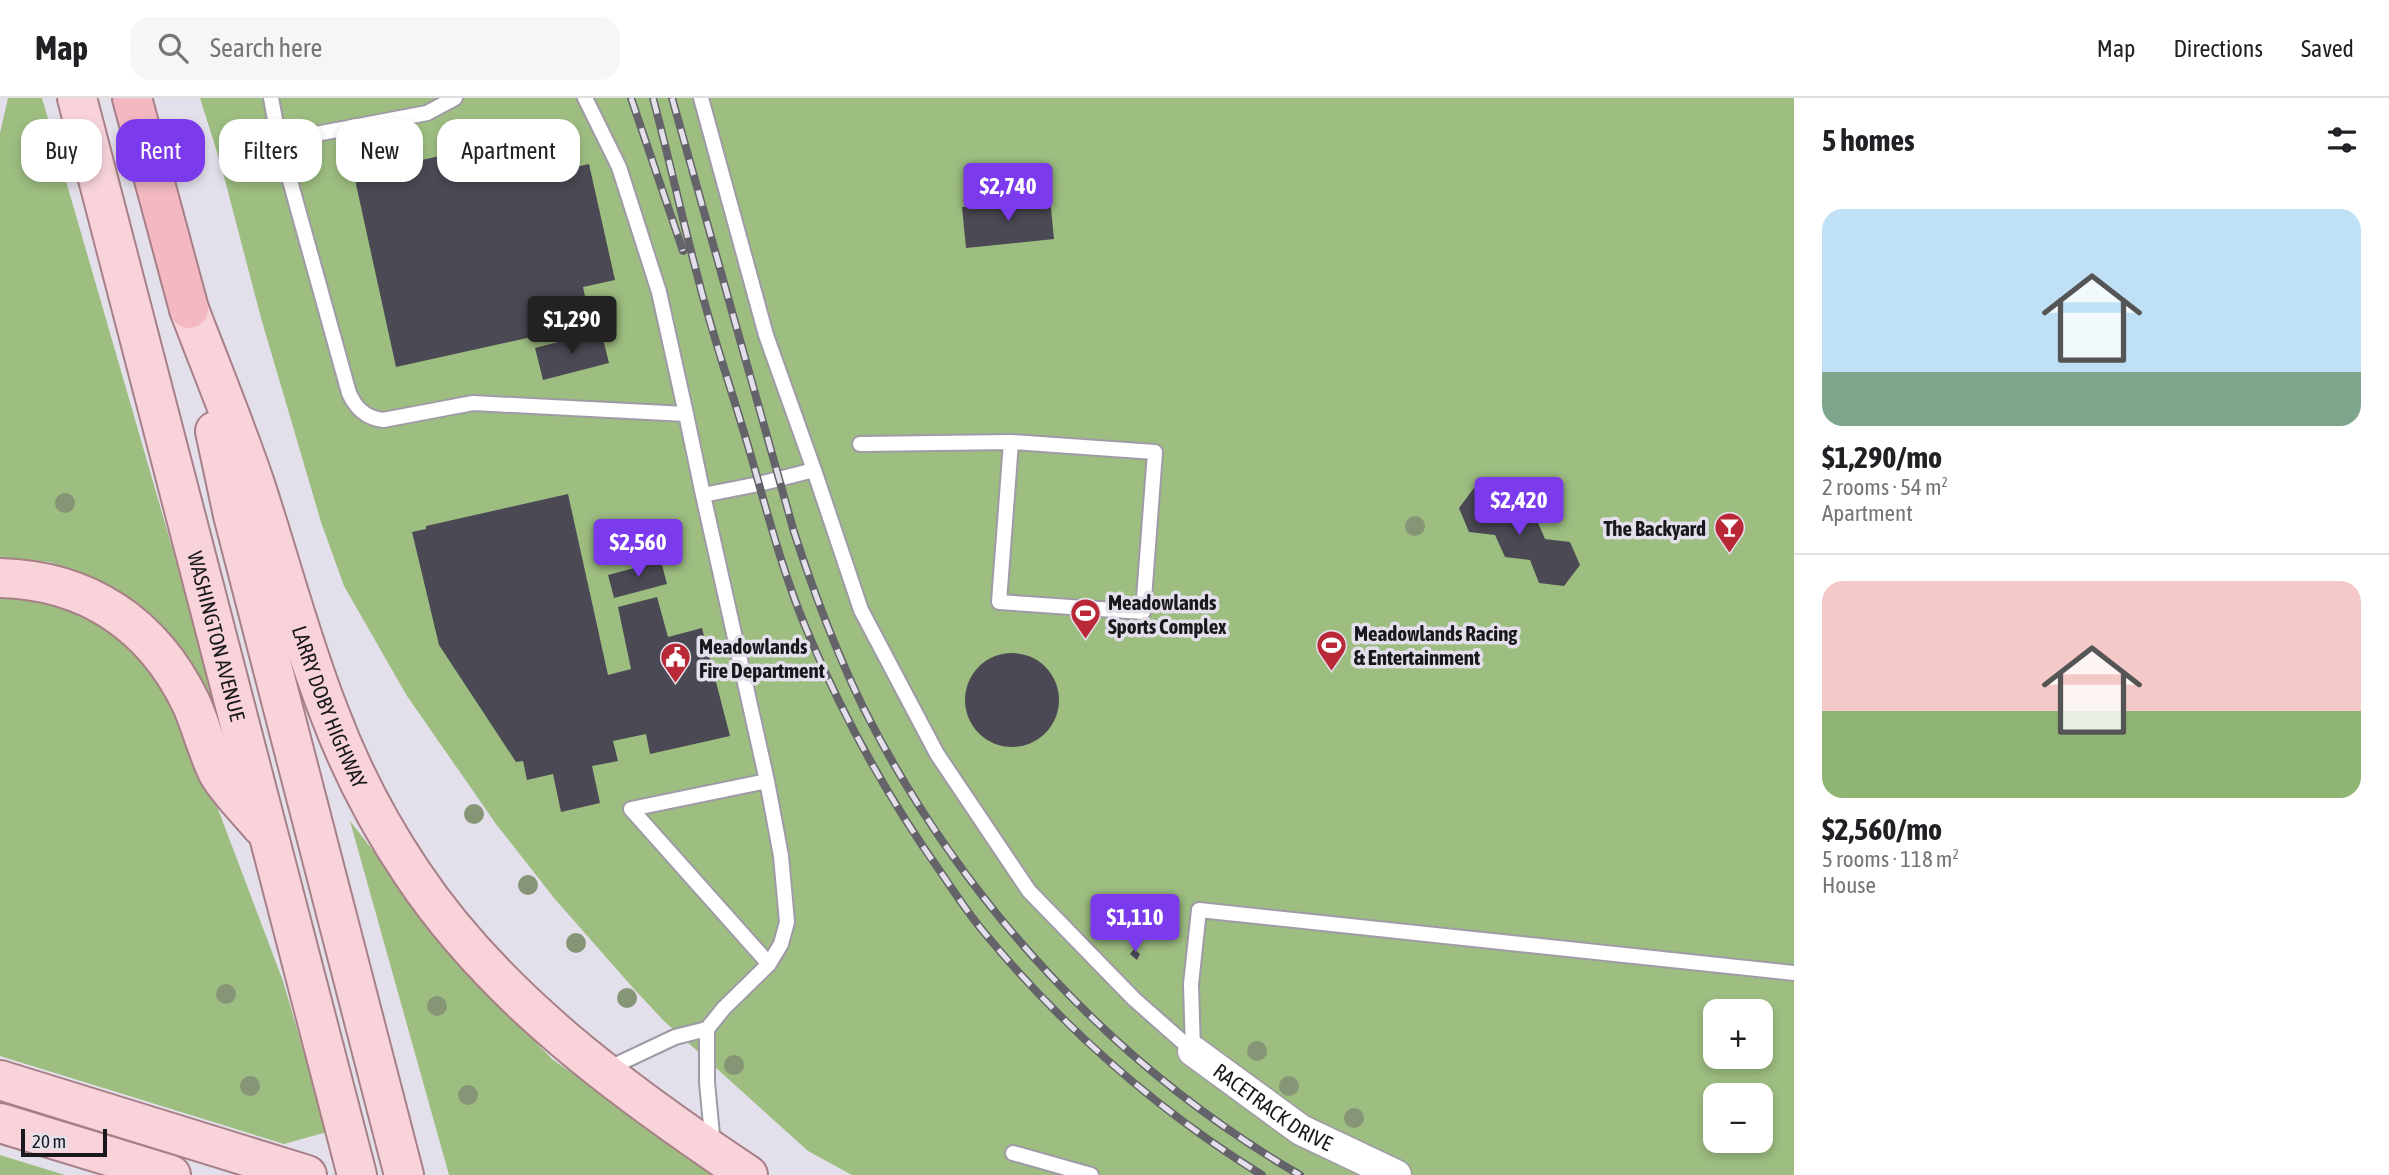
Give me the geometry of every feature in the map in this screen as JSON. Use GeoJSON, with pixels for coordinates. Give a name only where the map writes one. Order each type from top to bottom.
{"type":"FeatureCollection","features":[{"type":"Feature","properties":{"kind":"highway","name":"LARRY DOBY HIGHWAY"},"geometry":{"type":"LineString","coordinates":[[132,98],[190,309]]}},
{"type":"Feature","properties":{"kind":"main road","name":"WASHINGTON AVENUE"},"geometry":{"type":"LineString","coordinates":[[77,98],[357,1175]]}},
{"type":"Feature","properties":{"kind":"main road"},"geometry":{"type":"LineString","coordinates":[[190,309],[233,515],[404,1175]]}},
{"type":"Feature","properties":{"kind":"main road","name":"LARRY DOBY HIGHWAY"},"geometry":{"type":"LineString","coordinates":[[190,309],[254,482],[312,668],[330,715],[387,832],[413,874],[474,951],[541,1018],[603,1071],[748,1175]]}},
{"type":"Feature","properties":{"kind":"main road"},"geometry":{"type":"LineString","coordinates":[[0,578],[38,581],[80,593],[118,612],[136,628],[159,652],[180,681],[219,773],[270,837]]}},
{"type":"Feature","properties":{"kind":"main road"},"geometry":{"type":"LineString","coordinates":[[0,1080],[307,1175]]}},
{"type":"Feature","properties":{"kind":"main road"},"geometry":{"type":"LineString","coordinates":[[0,1123],[171,1175]]}},
{"type":"Feature","properties":{"kind":"street","name":"RACETRACK DRIVE"},"geometry":{"type":"LineString","coordinates":[[1194,1051],[1301,1130],[1396,1175]]}},
{"type":"Feature","properties":{"kind":"lane"},"geometry":{"type":"LineString","coordinates":[[271,98],[275,119]]}},
{"type":"Feature","properties":{"kind":"lane"},"geometry":{"type":"LineString","coordinates":[[322,133],[427,113],[455,98]]}},
{"type":"Feature","properties":{"kind":"lane"},"geometry":{"type":"LineString","coordinates":[[585,98],[619,167],[659,292],[767,781],[781,856],[787,922],[781,944],[768,964],[724,1007],[707,1029],[675,1037],[603,1071]]}},
{"type":"Feature","properties":{"kind":"lane"},"geometry":{"type":"LineString","coordinates":[[701,98],[766,335],[861,610],[937,754],[1029,891],[1134,999],[1194,1051]]}},
{"type":"Feature","properties":{"kind":"lane"},"geometry":{"type":"LineString","coordinates":[[290,182],[349,393],[359,410],[366,415],[383,420],[473,403],[686,414]]}},
{"type":"Feature","properties":{"kind":"lane"},"geometry":{"type":"LineString","coordinates":[[860,444],[1011,442],[1155,452],[1143,612],[999,602],[1011,442]]}},
{"type":"Feature","properties":{"kind":"lane"},"geometry":{"type":"LineString","coordinates":[[703,495],[814,470]]}},
{"type":"Feature","properties":{"kind":"lane"},"geometry":{"type":"LineString","coordinates":[[767,781],[631,809],[768,964]]}},
{"type":"Feature","properties":{"kind":"lane"},"geometry":{"type":"LineString","coordinates":[[1194,1051],[1191,984],[1199,910],[1794,973]]}},
{"type":"Feature","properties":{"kind":"lane"},"geometry":{"type":"LineString","coordinates":[[707,1029],[713,1152]]}},
{"type":"Feature","properties":{"kind":"lane"},"geometry":{"type":"LineString","coordinates":[[1013,1153],[1091,1175]]}},
{"type":"Feature","properties":{"kind":"green space"},"geometry":{"type":"Polygon","coordinates":[[[8,98],[42,98],[48,119],[21,119],[21,182],[66,182],[216,707],[208,707],[150,617],[119,592],[50,562],[0,558],[0,133],[8,98]]]}},
{"type":"Feature","properties":{"kind":"green space","name":"Meadowlands Sports Complex"},"geometry":{"type":"Polygon","coordinates":[[[200,98],[1794,98],[1794,1175],[852,1175],[808,1151],[664,1021],[634,989],[554,898],[496,824],[407,696],[344,586],[321,522],[261,318],[225,182],[322,182],[322,119],[219,119],[219,159],[200,98]]]}},
{"type":"Feature","properties":{"kind":"green space"},"geometry":{"type":"Polygon","coordinates":[[[0,595],[29,595],[75,609],[134,646],[187,727],[283,981],[327,1132],[284,1144],[0,1056],[0,595]]]}},
{"type":"Feature","properties":{"kind":"green space"},"geometry":{"type":"Polygon","coordinates":[[[350,821],[466,970],[552,1059],[719,1175],[449,1175],[350,821]]]}},
{"type":"Feature","properties":{"kind":"green space"},"geometry":{"type":"Polygon","coordinates":[[[0,1155],[65,1175],[0,1175],[0,1155]]]}},
{"type":"Feature","properties":{"kind":"building"},"geometry":{"type":"Polygon","coordinates":[[[437,157],[437,182],[580,182],[580,166],[589,164],[615,280],[583,287],[591,324],[396,367],[356,182],[423,182],[423,160],[437,157]]]}},
{"type":"Feature","properties":{"kind":"building"},"geometry":{"type":"Polygon","coordinates":[[[1050,198],[1054,239],[966,248],[962,207],[1050,198]]]}},
{"type":"Feature","properties":{"kind":"building"},"geometry":{"type":"Polygon","coordinates":[[[601,331],[609,363],[543,380],[535,348],[601,331]]]}},
{"type":"Feature","properties":{"kind":"building"},"geometry":{"type":"Polygon","coordinates":[[[1474,488],[1499,490],[1510,514],[1535,516],[1545,539],[1570,542],[1580,565],[1564,586],[1539,583],[1530,560],[1505,557],[1495,535],[1469,532],[1459,508],[1474,488]]]}},
{"type":"Feature","properties":{"kind":"building"},"geometry":{"type":"Polygon","coordinates":[[[568,494],[608,675],[631,669],[618,607],[657,597],[668,637],[702,628],[730,736],[650,754],[646,734],[613,741],[618,761],[592,766],[600,803],[561,812],[553,774],[527,780],[523,761],[516,762],[439,645],[412,532],[426,529],[426,526],[568,494]]]}},
{"type":"Feature","properties":{"kind":"building"},"geometry":{"type":"Polygon","coordinates":[[[661,561],[667,584],[614,598],[608,575],[661,561]]]}},
{"type":"Feature","properties":{"kind":"building"},"geometry":{"type":"Polygon","coordinates":[[[1003,653],[1021,653],[1046,666],[1056,682],[1059,700],[1056,718],[1046,734],[1021,747],[1003,747],[978,734],[965,709],[965,691],[978,666],[1003,653]]]}},
{"type":"Feature","properties":{"kind":"building"},"geometry":{"type":"Polygon","coordinates":[[[1134,949],[1140,954],[1137,960],[1130,954],[1134,949]]]}},
{"type":"Feature","properties":{"kind":"railway"},"geometry":{"type":"LineString","coordinates":[[631,98],[683,251]]}},
{"type":"Feature","properties":{"kind":"railway"},"geometry":{"type":"LineString","coordinates":[[653,98],[704,300],[784,568],[822,665],[868,757],[903,816],[967,910],[1045,1000],[1078,1033],[1148,1094],[1185,1123],[1262,1175]]}},
{"type":"Feature","properties":{"kind":"railway"},"geometry":{"type":"LineString","coordinates":[[672,98],[794,532],[826,622],[854,688],[903,780],[947,848],[996,912],[1049,973],[1106,1031],[1167,1084],[1232,1132],[1300,1175]]}},
{"type":"Feature","properties":{"kind":"place","name":"The Backyard"},"geometry":{"type":"Point","coordinates":[1729,555]}},
{"type":"Feature","properties":{"kind":"place","name":"Meadowlands Sports Complex"},"geometry":{"type":"Point","coordinates":[1085,641]}},
{"type":"Feature","properties":{"kind":"place","name":"Meadowlands Racing & Entertainment"},"geometry":{"type":"Point","coordinates":[1331,672]}},
{"type":"Feature","properties":{"kind":"place","name":"Meadowlands Fire Department"},"geometry":{"type":"Point","coordinates":[676,685]}}]}
